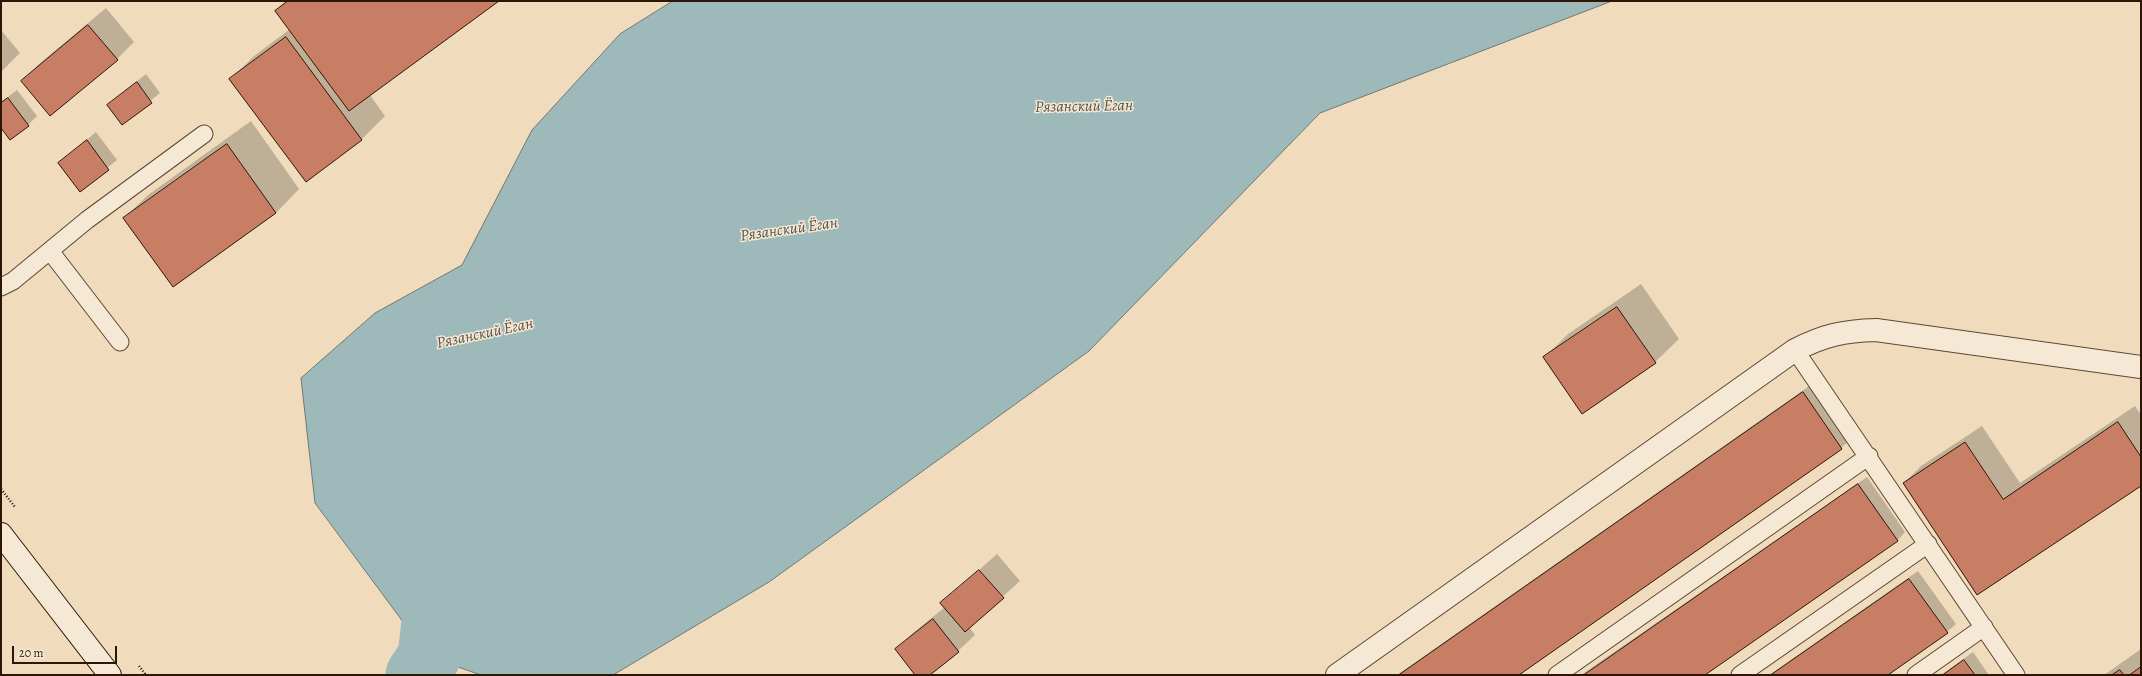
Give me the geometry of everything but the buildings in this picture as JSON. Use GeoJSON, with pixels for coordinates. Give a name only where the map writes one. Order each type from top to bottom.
{"type":"FeatureCollection","features":[{"type":"Feature","properties":{"kind":"street"},"geometry":{"type":"LineString","coordinates":[[1338,675],[1795,350],[1818,338],[1847,331],[1876,330],[2141,367]]}},
{"type":"Feature","properties":{"kind":"street"},"geometry":{"type":"LineString","coordinates":[[1,534],[110,675]]}},
{"type":"Feature","properties":{"kind":"lane"},"geometry":{"type":"LineString","coordinates":[[1,286],[13,281],[87,220],[204,134]]}},
{"type":"Feature","properties":{"kind":"lane"},"geometry":{"type":"LineString","coordinates":[[50,251],[120,342]]}},
{"type":"Feature","properties":{"kind":"lane"},"geometry":{"type":"LineString","coordinates":[[1795,350],[2016,675]]}},
{"type":"Feature","properties":{"kind":"lane"},"geometry":{"type":"LineString","coordinates":[[1557,675],[1868,456]]}},
{"type":"Feature","properties":{"kind":"lane"},"geometry":{"type":"LineString","coordinates":[[1740,675],[1928,544]]}},
{"type":"Feature","properties":{"kind":"lane"},"geometry":{"type":"LineString","coordinates":[[1916,675],[1984,627]]}},
{"type":"Feature","properties":{"kind":"water"},"geometry":{"type":"Polygon","coordinates":[[[673,1],[1612,1],[1320,113],[1089,351],[769,582],[613,675],[481,675],[429,657],[315,503],[301,378],[375,313],[462,265],[532,130],[620,34],[673,1]]]}},
{"type":"Feature","properties":{"kind":"waterway","name":"Рязанский Ёган"},"geometry":{"type":"LineString","coordinates":[[417,675],[429,657],[439,571]]}}]}
